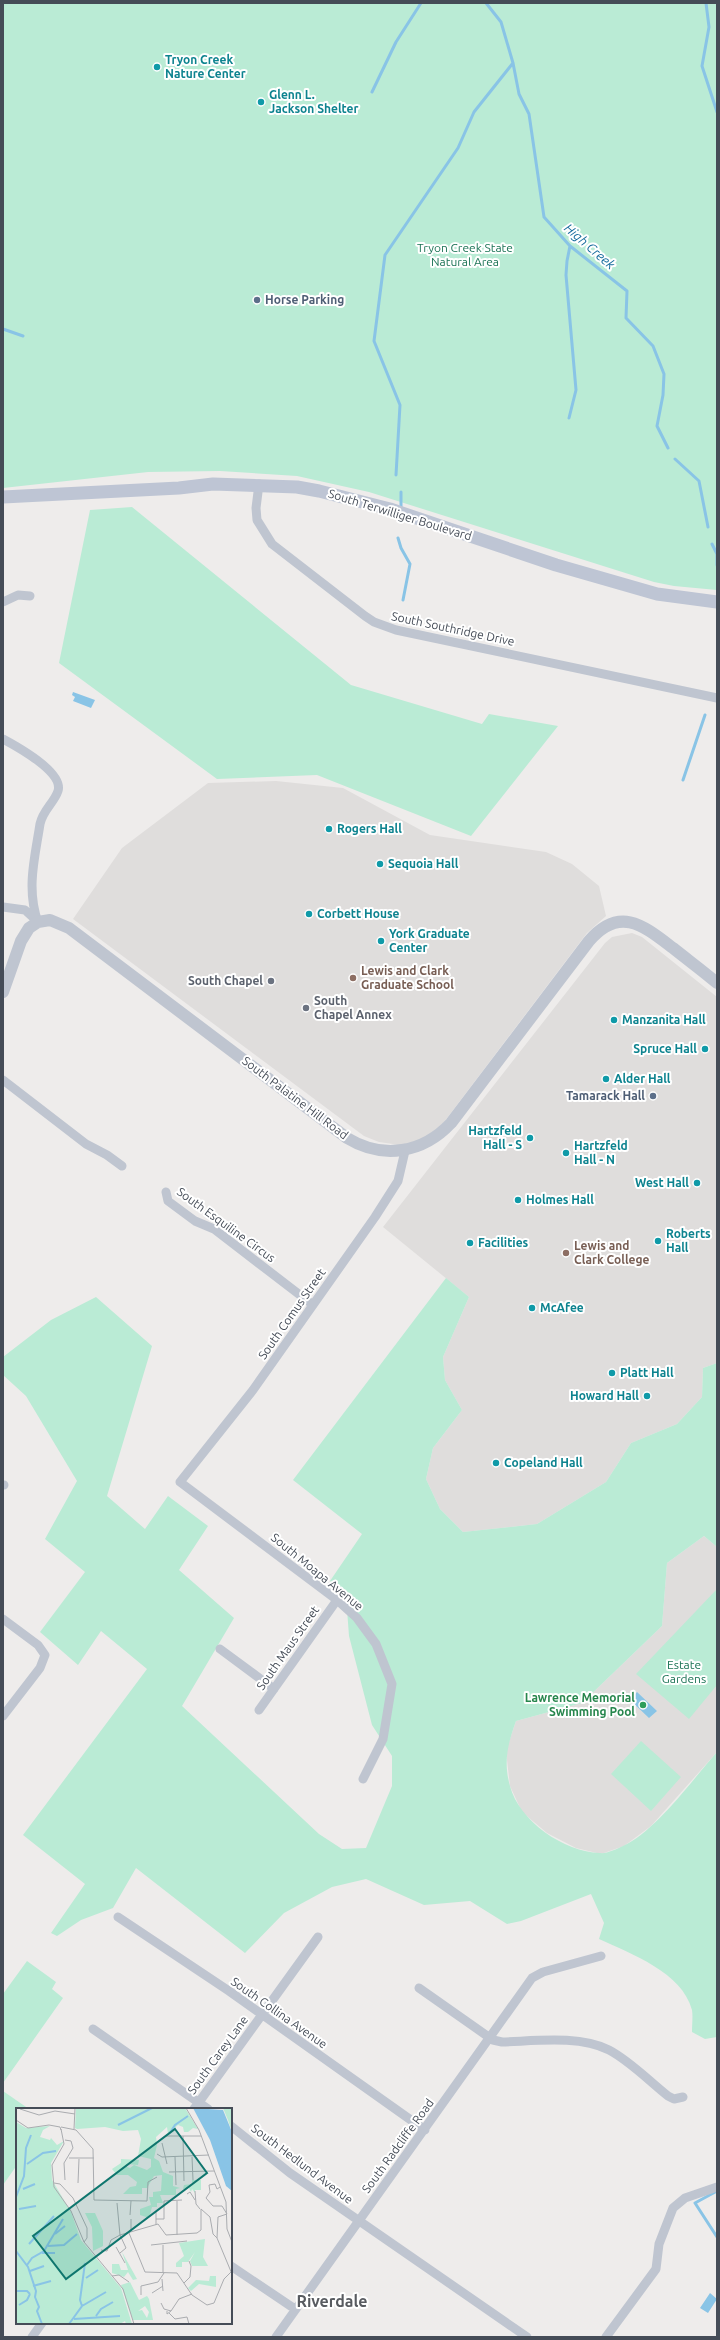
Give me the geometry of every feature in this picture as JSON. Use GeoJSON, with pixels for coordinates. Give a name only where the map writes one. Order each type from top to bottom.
{"type":"FeatureCollection","features":[{"type":"Feature","properties":{"kind":"main road","name":"South Terwilliger Boulevard"},"geometry":{"type":"LineString","coordinates":[[3,496],[179,488],[213,484],[259,484],[297,487],[351,498],[556,565],[657,594],[717,602]]}},
{"type":"Feature","properties":{"kind":"street","name":"South Southridge Drive"},"geometry":{"type":"LineString","coordinates":[[259,484],[256,508],[257,520],[272,544],[374,622],[396,630],[717,698]]}},
{"type":"Feature","properties":{"kind":"street"},"geometry":{"type":"LineString","coordinates":[[3,602],[18,595],[30,596]]}},
{"type":"Feature","properties":{"kind":"street"},"geometry":{"type":"LineString","coordinates":[[3,738],[33,756],[50,772],[58,784],[58,792],[42,814],[40,824],[31,891],[32,906],[38,922]]}},
{"type":"Feature","properties":{"kind":"street"},"geometry":{"type":"LineString","coordinates":[[3,907],[25,910],[38,922]]}},
{"type":"Feature","properties":{"kind":"street","name":"South Palatine Hill Road"},"geometry":{"type":"LineString","coordinates":[[38,922],[50,920],[69,928],[347,1138],[374,1149],[405,1151],[429,1141],[452,1123],[589,941],[601,930],[612,923],[628,921],[643,926],[717,983]]}},
{"type":"Feature","properties":{"kind":"street"},"geometry":{"type":"LineString","coordinates":[[3,992],[21,941],[30,928],[38,922]]}},
{"type":"Feature","properties":{"kind":"street"},"geometry":{"type":"LineString","coordinates":[[3,1080],[86,1144],[107,1155],[122,1166]]}},
{"type":"Feature","properties":{"kind":"street","name":"South Comus Street"},"geometry":{"type":"LineString","coordinates":[[180,1482],[253,1390],[395,1188],[405,1151]]}},
{"type":"Feature","properties":{"kind":"street","name":"South Esquiline Circus"},"geometry":{"type":"LineString","coordinates":[[166,1192],[168,1201],[195,1221],[214,1229],[313,1305]]}},
{"type":"Feature","properties":{"kind":"street","name":"South Moapa Avenue"},"geometry":{"type":"LineString","coordinates":[[180,1482],[337,1600],[357,1618],[376,1644],[392,1684],[382,1739],[363,1779]]}},
{"type":"Feature","properties":{"kind":"street","name":"South Maus Street"},"geometry":{"type":"LineString","coordinates":[[259,1710],[337,1600]]}},
{"type":"Feature","properties":{"kind":"street"},"geometry":{"type":"LineString","coordinates":[[3,1619],[38,1645],[44,1655],[40,1668],[3,1716]]}},
{"type":"Feature","properties":{"kind":"street"},"geometry":{"type":"LineString","coordinates":[[220,1649],[274,1689]]}},
{"type":"Feature","properties":{"kind":"street","name":"South Collina Avenue"},"geometry":{"type":"LineString","coordinates":[[118,1917],[263,2016],[425,2130]]}},
{"type":"Feature","properties":{"kind":"street","name":"South Carey Lane"},"geometry":{"type":"LineString","coordinates":[[196,2106],[263,2016],[318,1937]]}},
{"type":"Feature","properties":{"kind":"street","name":"South Radcliffe Road"},"geometry":{"type":"LineString","coordinates":[[276,2337],[532,1978],[543,1972],[601,1956]]}},
{"type":"Feature","properties":{"kind":"street"},"geometry":{"type":"LineString","coordinates":[[419,1988],[490,2038],[502,2042],[571,2042],[602,2048],[616,2055],[671,2098],[683,2097]]}},
{"type":"Feature","properties":{"kind":"street"},"geometry":{"type":"LineString","coordinates":[[93,2029],[196,2106]]}},
{"type":"Feature","properties":{"kind":"street","name":"South Hedlund Avenue"},"geometry":{"type":"LineString","coordinates":[[232,2127],[290,2173],[360,2220]]}},
{"type":"Feature","properties":{"kind":"street"},"geometry":{"type":"LineString","coordinates":[[606,2337],[656,2269],[659,2244],[673,2208],[685,2198],[717,2187]]}},
{"type":"Feature","properties":{"kind":"street"},"geometry":{"type":"LineString","coordinates":[[360,2220],[527,2337]]}},
{"type":"Feature","properties":{"kind":"street"},"geometry":{"type":"LineString","coordinates":[[232,2267],[295,2310]]}},
{"type":"Feature","properties":{"kind":"street"},"geometry":{"type":"LineString","coordinates":[[32,2337],[41,2324]]}},
{"type":"Feature","properties":{"kind":"shaded area","name":"Lewis and Clark Graduate School"},"geometry":{"type":"Polygon","coordinates":[[[276,781],[343,788],[430,835],[546,852],[572,864],[599,886],[606,916],[587,933],[444,1122],[432,1134],[418,1141],[400,1145],[379,1142],[364,1136],[73,919],[122,848],[208,783],[276,781]]]}},
{"type":"Feature","properties":{"kind":"shaded area","name":"Lewis and Clark College"},"geometry":{"type":"Polygon","coordinates":[[[632,933],[642,937],[717,997],[717,1363],[703,1368],[702,1397],[677,1424],[631,1443],[606,1482],[537,1524],[463,1532],[440,1509],[426,1479],[433,1448],[462,1410],[445,1380],[443,1357],[469,1297],[383,1227],[605,943],[612,937],[632,933]]]}},
{"type":"Feature","properties":{"kind":"shaded area"},"geometry":{"type":"Polygon","coordinates":[[[704,1536],[717,1547],[717,1752],[651,1826],[624,1846],[601,1854],[576,1848],[547,1833],[522,1812],[510,1786],[506,1751],[516,1721],[582,1703],[662,1626],[667,1563],[704,1536]]]}},
{"type":"Feature","properties":{"kind":"green space","name":"Tryon Creek State Natural Area"},"geometry":{"type":"Polygon","coordinates":[[[3,3],[717,3],[717,590],[674,586],[654,582],[369,492],[297,476],[220,471],[148,472],[3,488],[3,3]]]}},
{"type":"Feature","properties":{"kind":"green space"},"geometry":{"type":"Polygon","coordinates":[[[132,507],[351,685],[482,724],[489,714],[558,726],[471,836],[317,775],[217,779],[59,663],[90,510],[132,507]]]}},
{"type":"Feature","properties":{"kind":"green space"},"geometry":{"type":"Polygon","coordinates":[[[446,1278],[469,1297],[443,1357],[445,1380],[462,1410],[433,1448],[426,1479],[440,1509],[463,1532],[537,1524],[606,1482],[631,1443],[677,1424],[702,1397],[703,1368],[717,1363],[717,1547],[704,1536],[667,1563],[662,1626],[582,1703],[516,1721],[507,1753],[507,1769],[510,1786],[515,1799],[533,1822],[558,1841],[586,1851],[602,1853],[612,1851],[623,1846],[636,1839],[648,1829],[673,1804],[717,1752],[717,2037],[705,2039],[692,2032],[692,2010],[678,1985],[667,1975],[640,1958],[599,1939],[604,1923],[591,1894],[521,1921],[507,1924],[470,1901],[424,1905],[366,1879],[332,1887],[284,1913],[245,1953],[136,1868],[113,1908],[81,1920],[57,1936],[51,1933],[85,1884],[23,1835],[147,1669],[101,1631],[78,1665],[40,1632],[85,1572],[45,1539],[77,1481],[26,1396],[3,1375],[3,1357],[51,1320],[96,1297],[152,1346],[107,1496],[145,1529],[168,1496],[208,1526],[179,1570],[234,1618],[182,1706],[319,1834],[342,1849],[366,1848],[392,1786],[392,1756],[372,1725],[349,1636],[346,1596],[330,1581],[362,1534],[293,1480],[446,1278]]]}},
{"type":"Feature","properties":{"kind":"green space","name":"Estate Gardens"},"geometry":{"type":"Polygon","coordinates":[[[717,1589],[717,1685],[689,1719],[636,1674],[717,1589]]]}},
{"type":"Feature","properties":{"kind":"green space"},"geometry":{"type":"Polygon","coordinates":[[[641,1741],[681,1777],[651,1811],[611,1774],[641,1741]]]}},
{"type":"Feature","properties":{"kind":"green space"},"geometry":{"type":"Polygon","coordinates":[[[27,1961],[56,1982],[52,1989],[63,1998],[3,2083],[3,1994],[27,1961]]]}},
{"type":"Feature","properties":{"kind":"green space"},"geometry":{"type":"Polygon","coordinates":[[[3,2091],[28,2108],[16,2108],[16,2166],[3,2185],[3,2091]]]}},
{"type":"Feature","properties":{"kind":"water"},"geometry":{"type":"Polygon","coordinates":[[[73,692],[95,700],[91,708],[73,701],[75,697],[72,695],[73,692]]]}},
{"type":"Feature","properties":{"kind":"water","name":"Lawrence Memorial Swimming Pool"},"geometry":{"type":"Polygon","coordinates":[[[637,1692],[657,1711],[649,1718],[630,1700],[637,1692]]]}},
{"type":"Feature","properties":{"kind":"water"},"geometry":{"type":"Polygon","coordinates":[[[710,2293],[717,2299],[708,2313],[700,2308],[710,2293]]]}},
{"type":"Feature","properties":{"kind":"waterway"},"geometry":{"type":"LineString","coordinates":[[372,92],[396,42],[421,3]]}},
{"type":"Feature","properties":{"kind":"waterway","name":"High Creek"},"geometry":{"type":"LineString","coordinates":[[486,3],[501,22],[513,63],[519,94],[529,114],[544,217],[570,246],[627,291],[626,318],[653,346],[664,374],[663,395],[657,426],[668,448]]}},
{"type":"Feature","properties":{"kind":"waterway"},"geometry":{"type":"LineString","coordinates":[[706,3],[709,27],[702,66],[717,112]]}},
{"type":"Feature","properties":{"kind":"waterway"},"geometry":{"type":"LineString","coordinates":[[396,475],[400,405],[374,341],[385,255],[458,148],[474,112],[513,63]]}},
{"type":"Feature","properties":{"kind":"waterway"},"geometry":{"type":"LineString","coordinates":[[569,418],[576,390],[566,275],[570,246]]}},
{"type":"Feature","properties":{"kind":"waterway"},"geometry":{"type":"LineString","coordinates":[[3,329],[23,336]]}},
{"type":"Feature","properties":{"kind":"waterway"},"geometry":{"type":"LineString","coordinates":[[675,459],[699,481],[708,527]]}},
{"type":"Feature","properties":{"kind":"waterway"},"geometry":{"type":"LineString","coordinates":[[401,492],[401,508]]}},
{"type":"Feature","properties":{"kind":"waterway"},"geometry":{"type":"LineString","coordinates":[[398,538],[401,548],[410,564],[403,600]]}},
{"type":"Feature","properties":{"kind":"waterway"},"geometry":{"type":"LineString","coordinates":[[712,544],[717,554],[717,565]]}},
{"type":"Feature","properties":{"kind":"waterway"},"geometry":{"type":"LineString","coordinates":[[683,780],[705,715]]}},
{"type":"Feature","properties":{"kind":"waterway"},"geometry":{"type":"LineString","coordinates":[[717,2191],[695,2203],[717,2237]]}},
{"type":"Feature","properties":{"kind":"place","name":"Tryon Creek Nature Center"},"geometry":{"type":"Point","coordinates":[157,67]}},
{"type":"Feature","properties":{"kind":"place","name":"Glenn L. Jackson Shelter"},"geometry":{"type":"Point","coordinates":[261,102]}},
{"type":"Feature","properties":{"kind":"place","name":"Horse Parking"},"geometry":{"type":"Point","coordinates":[257,300]}},
{"type":"Feature","properties":{"kind":"place","name":"Rogers Hall"},"geometry":{"type":"Point","coordinates":[329,829]}},
{"type":"Feature","properties":{"kind":"place","name":"Sequoia Hall"},"geometry":{"type":"Point","coordinates":[380,864]}},
{"type":"Feature","properties":{"kind":"place","name":"Corbett House"},"geometry":{"type":"Point","coordinates":[309,914]}},
{"type":"Feature","properties":{"kind":"place","name":"York Graduate Center"},"geometry":{"type":"Point","coordinates":[381,941]}},
{"type":"Feature","properties":{"kind":"place","name":"Lewis and Clark Graduate School"},"geometry":{"type":"Point","coordinates":[353,978]}},
{"type":"Feature","properties":{"kind":"place","name":"South Chapel"},"geometry":{"type":"Point","coordinates":[271,981]}},
{"type":"Feature","properties":{"kind":"place","name":"South Chapel Annex"},"geometry":{"type":"Point","coordinates":[306,1008]}},
{"type":"Feature","properties":{"kind":"place","name":"Manzanita Hall"},"geometry":{"type":"Point","coordinates":[614,1020]}},
{"type":"Feature","properties":{"kind":"place","name":"Spruce Hall"},"geometry":{"type":"Point","coordinates":[705,1049]}},
{"type":"Feature","properties":{"kind":"place","name":"Alder Hall"},"geometry":{"type":"Point","coordinates":[606,1079]}},
{"type":"Feature","properties":{"kind":"place","name":"Tamarack Hall"},"geometry":{"type":"Point","coordinates":[653,1096]}},
{"type":"Feature","properties":{"kind":"place","name":"Hartzfeld Hall - S"},"geometry":{"type":"Point","coordinates":[530,1138]}},
{"type":"Feature","properties":{"kind":"place","name":"Hartzfeld Hall - N"},"geometry":{"type":"Point","coordinates":[566,1153]}},
{"type":"Feature","properties":{"kind":"place","name":"West Hall"},"geometry":{"type":"Point","coordinates":[697,1183]}},
{"type":"Feature","properties":{"kind":"place","name":"Holmes Hall"},"geometry":{"type":"Point","coordinates":[518,1200]}},
{"type":"Feature","properties":{"kind":"place","name":"Roberts Hall"},"geometry":{"type":"Point","coordinates":[658,1241]}},
{"type":"Feature","properties":{"kind":"place","name":"Facilities"},"geometry":{"type":"Point","coordinates":[470,1243]}},
{"type":"Feature","properties":{"kind":"place","name":"Lewis and Clark College"},"geometry":{"type":"Point","coordinates":[566,1253]}},
{"type":"Feature","properties":{"kind":"place","name":"McAfee"},"geometry":{"type":"Point","coordinates":[532,1308]}},
{"type":"Feature","properties":{"kind":"place","name":"Platt Hall"},"geometry":{"type":"Point","coordinates":[612,1373]}},
{"type":"Feature","properties":{"kind":"place","name":"Howard Hall"},"geometry":{"type":"Point","coordinates":[647,1396]}},
{"type":"Feature","properties":{"kind":"place","name":"Copeland Hall"},"geometry":{"type":"Point","coordinates":[496,1463]}},
{"type":"Feature","properties":{"kind":"place","name":"Lawrence Memorial Swimming Pool"},"geometry":{"type":"Point","coordinates":[643,1705]}},
{"type":"Feature","properties":{"kind":"district","name":"Riverdale"},"geometry":{"type":"Point","coordinates":[332,2301]}}]}
